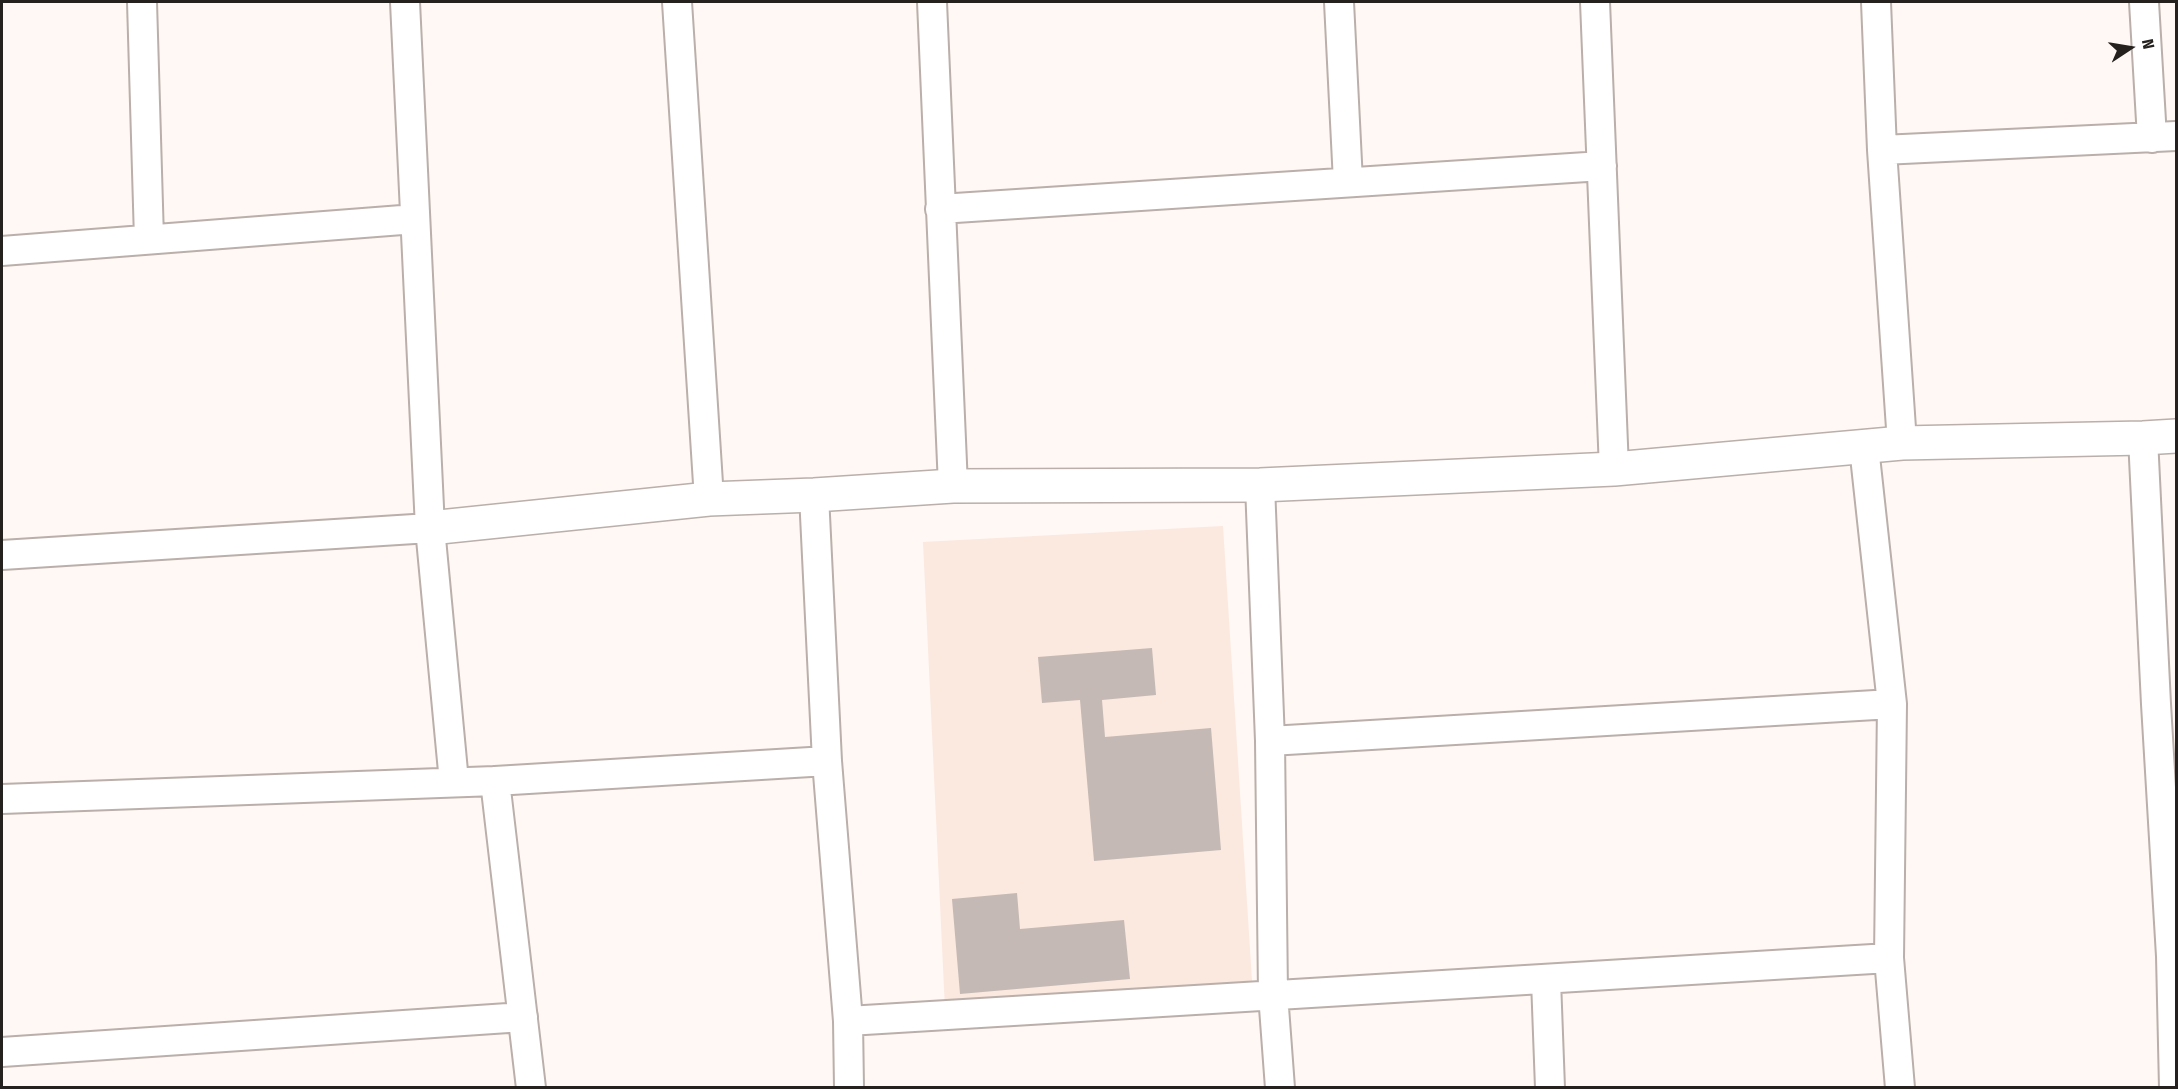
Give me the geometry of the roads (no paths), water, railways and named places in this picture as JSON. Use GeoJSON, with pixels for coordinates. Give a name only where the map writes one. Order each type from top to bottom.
{"type":"FeatureCollection","features":[{"type":"Feature","properties":{"kind":"street"},"geometry":{"type":"LineString","coordinates":[[142,2],[148,239]]}},
{"type":"Feature","properties":{"kind":"street"},"geometry":{"type":"LineString","coordinates":[[405,2],[430,528],[454,782]]}},
{"type":"Feature","properties":{"kind":"street"},"geometry":{"type":"LineString","coordinates":[[677,2],[709,499]]}},
{"type":"Feature","properties":{"kind":"street"},"geometry":{"type":"LineString","coordinates":[[932,2],[953,486]]}},
{"type":"Feature","properties":{"kind":"street"},"geometry":{"type":"LineString","coordinates":[[1339,2],[1348,183]]}},
{"type":"Feature","properties":{"kind":"street"},"geometry":{"type":"LineString","coordinates":[[1595,2],[1614,469]]}},
{"type":"Feature","properties":{"kind":"street"},"geometry":{"type":"LineString","coordinates":[[1876,2],[1882,150],[1902,444]]}},
{"type":"Feature","properties":{"kind":"street"},"geometry":{"type":"LineString","coordinates":[[1882,150],[2164,137],[2144,2]]}},
{"type":"Feature","properties":{"kind":"street"},"geometry":{"type":"LineString","coordinates":[[940,209],[1602,166]]}},
{"type":"Feature","properties":{"kind":"street"},"geometry":{"type":"LineString","coordinates":[[2,251],[415,219]]}},
{"type":"Feature","properties":{"kind":"street"},"geometry":{"type":"LineString","coordinates":[[2,555],[430,528],[709,499],[953,486],[1260,485],[1614,469],[1902,444],[2176,436]]}},
{"type":"Feature","properties":{"kind":"street"},"geometry":{"type":"LineString","coordinates":[[2143,438],[2166,703],[2174,956],[2174,1088]]}},
{"type":"Feature","properties":{"kind":"street"},"geometry":{"type":"LineString","coordinates":[[1864,447],[1892,704],[1889,958],[1900,1088]]}},
{"type":"Feature","properties":{"kind":"street"},"geometry":{"type":"LineString","coordinates":[[1260,485],[1270,741],[1273,994],[1280,1088]]}},
{"type":"Feature","properties":{"kind":"street"},"geometry":{"type":"LineString","coordinates":[[814,495],[827,761],[848,1021],[849,1088]]}},
{"type":"Feature","properties":{"kind":"street"},"geometry":{"type":"LineString","coordinates":[[1270,741],[1892,704]]}},
{"type":"Feature","properties":{"kind":"street"},"geometry":{"type":"LineString","coordinates":[[2,799],[495,781],[827,761]]}},
{"type":"Feature","properties":{"kind":"street"},"geometry":{"type":"LineString","coordinates":[[495,781],[531,1088]]}},
{"type":"Feature","properties":{"kind":"street"},"geometry":{"type":"LineString","coordinates":[[848,1021],[1889,958]]}},
{"type":"Feature","properties":{"kind":"street"},"geometry":{"type":"LineString","coordinates":[[1546,980],[1550,1088]]}},
{"type":"Feature","properties":{"kind":"street"},"geometry":{"type":"LineString","coordinates":[[2,1052],[523,1017]]}}]}
